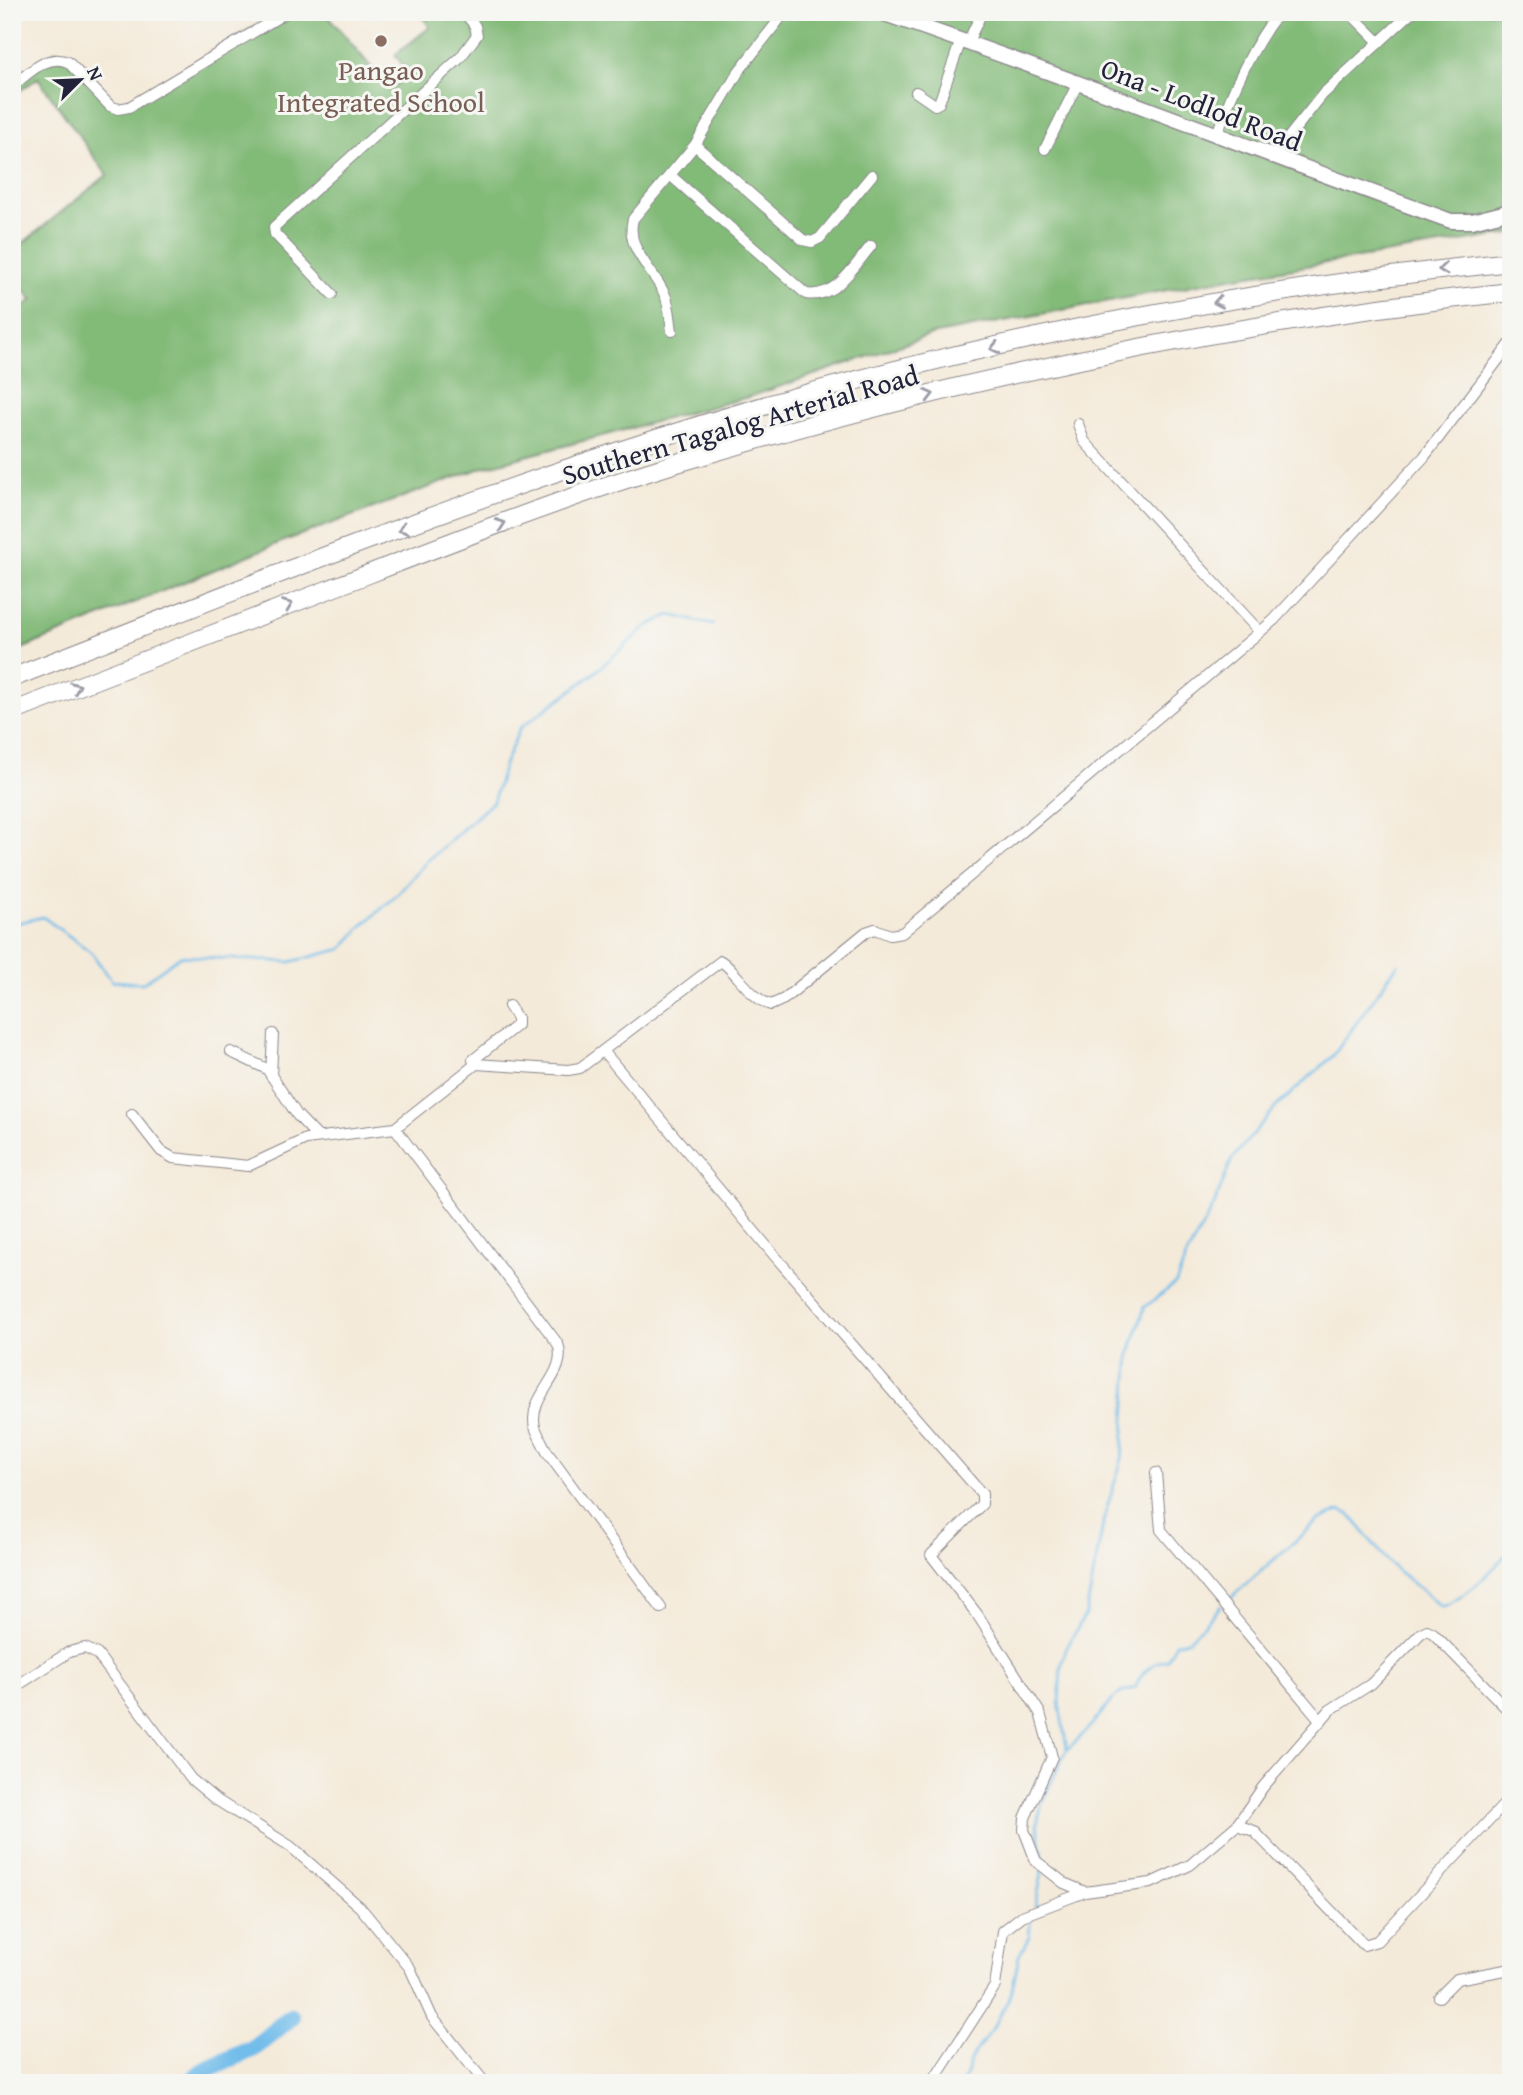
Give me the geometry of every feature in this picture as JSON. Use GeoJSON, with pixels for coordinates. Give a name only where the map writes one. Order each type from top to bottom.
{"type":"FeatureCollection","features":[{"type":"Feature","properties":{"kind":"highway","name":"Southern Tagalog Arterial Road"},"geometry":{"type":"LineString","coordinates":[[12,678],[455,509],[661,438],[849,384],[992,348],[1242,298],[1367,277],[1511,262]]}},
{"type":"Feature","properties":{"kind":"highway","name":"Southern Tagalog Arterial Road"},"geometry":{"type":"LineString","coordinates":[[12,712],[466,536],[712,453],[872,409],[1246,327],[1371,307],[1511,292]]}},
{"type":"Feature","properties":{"kind":"main road","name":"Ona - Lodlod Road"},"geometry":{"type":"LineString","coordinates":[[879,12],[965,41],[1272,158],[1451,221],[1472,221],[1511,211]]}},
{"type":"Feature","properties":{"kind":"street"},"geometry":{"type":"LineString","coordinates":[[12,86],[50,59],[60,59],[68,62],[110,106],[118,109],[128,107],[287,12]]}},
{"type":"Feature","properties":{"kind":"street"},"geometry":{"type":"LineString","coordinates":[[332,294],[275,234],[274,227],[460,58],[477,34],[475,26],[464,12]]}},
{"type":"Feature","properties":{"kind":"street"},"geometry":{"type":"LineString","coordinates":[[672,331],[664,292],[632,241],[630,231],[633,219],[695,145],[739,71],[785,12]]}},
{"type":"Feature","properties":{"kind":"street"},"geometry":{"type":"LineString","coordinates":[[922,27],[930,12]]}},
{"type":"Feature","properties":{"kind":"street"},"geometry":{"type":"LineString","coordinates":[[916,92],[935,105],[939,103],[965,41],[982,12]]}},
{"type":"Feature","properties":{"kind":"street"},"geometry":{"type":"LineString","coordinates":[[1216,137],[1229,99],[1263,32],[1279,12]]}},
{"type":"Feature","properties":{"kind":"street"},"geometry":{"type":"LineString","coordinates":[[1349,12],[1379,42]]}},
{"type":"Feature","properties":{"kind":"street"},"geometry":{"type":"LineString","coordinates":[[1272,158],[1323,94],[1412,12]]}},
{"type":"Feature","properties":{"kind":"street"},"geometry":{"type":"LineString","coordinates":[[1045,149],[1078,83]]}},
{"type":"Feature","properties":{"kind":"street"},"geometry":{"type":"LineString","coordinates":[[695,145],[803,240],[812,242],[820,238],[872,175]]}},
{"type":"Feature","properties":{"kind":"street"},"geometry":{"type":"LineString","coordinates":[[670,175],[806,294],[820,296],[831,291],[871,246]]}},
{"type":"Feature","properties":{"kind":"street"},"geometry":{"type":"LineString","coordinates":[[132,1114],[153,1143],[173,1158],[228,1166],[259,1164],[299,1142],[318,1137],[395,1128],[476,1064],[568,1070],[580,1068],[721,961],[737,972],[761,1002],[771,1005],[784,999],[866,932],[875,929],[890,935],[902,933],[1259,632],[1424,457],[1511,344]]}},
{"type":"Feature","properties":{"kind":"street"},"geometry":{"type":"LineString","coordinates":[[1078,424],[1084,441],[1259,632]]}},
{"type":"Feature","properties":{"kind":"street"},"geometry":{"type":"LineString","coordinates":[[476,1064],[473,1060],[517,1025],[517,1018],[509,1006]]}},
{"type":"Feature","properties":{"kind":"street"},"geometry":{"type":"LineString","coordinates":[[271,1076],[273,1034]]}},
{"type":"Feature","properties":{"kind":"street"},"geometry":{"type":"LineString","coordinates":[[231,1052],[261,1063],[297,1115],[318,1137]]}},
{"type":"Feature","properties":{"kind":"street"},"geometry":{"type":"LineString","coordinates":[[604,1052],[774,1255],[982,1494],[982,1504],[930,1555],[977,1614],[1043,1720],[1051,1751],[1051,1763],[1025,1818],[1024,1830],[1036,1861],[1048,1873],[1084,1892]]}},
{"type":"Feature","properties":{"kind":"street"},"geometry":{"type":"LineString","coordinates":[[395,1128],[558,1344],[561,1363],[538,1401],[535,1425],[547,1452],[661,1608]]}},
{"type":"Feature","properties":{"kind":"street"},"geometry":{"type":"LineString","coordinates":[[1156,1473],[1159,1527],[1321,1721]]}},
{"type":"Feature","properties":{"kind":"street"},"geometry":{"type":"LineString","coordinates":[[932,2083],[958,2038],[995,1986],[1003,1931],[1022,1916],[1084,1892],[1156,1881],[1190,1865],[1237,1825],[1263,1787],[1330,1710],[1371,1684],[1421,1633],[1427,1630],[1511,1713]]}},
{"type":"Feature","properties":{"kind":"street"},"geometry":{"type":"LineString","coordinates":[[12,1689],[69,1652],[85,1648],[97,1654],[191,1779],[215,1799],[290,1846],[360,1907],[410,1968],[432,2017],[485,2083]]}},
{"type":"Feature","properties":{"kind":"street"},"geometry":{"type":"LineString","coordinates":[[1237,1825],[1254,1831],[1364,1945],[1369,1946],[1377,1941],[1511,1797]]}},
{"type":"Feature","properties":{"kind":"street"},"geometry":{"type":"LineString","coordinates":[[1440,1997],[1457,1979],[1511,1969]]}},
{"type":"Feature","properties":{"kind":"green space"},"geometry":{"type":"Polygon","coordinates":[[[280,12],[325,12],[390,90],[409,73],[395,55],[430,27],[419,12],[1511,12],[1511,234],[1230,278],[931,335],[752,396],[481,468],[284,541],[12,653],[12,314],[33,300],[12,276],[12,252],[107,175],[38,78],[12,96],[12,66],[28,70],[55,51],[68,54],[115,102],[130,101],[280,12]]]}},
{"type":"Feature","properties":{"kind":"waterway"},"geometry":{"type":"LineString","coordinates":[[12,924],[43,917],[91,952],[112,981],[143,983],[180,956],[290,962],[342,949],[427,861],[493,802],[504,765],[520,728],[591,676],[647,626],[670,615],[713,625]]}},
{"type":"Feature","properties":{"kind":"waterway"},"geometry":{"type":"LineString","coordinates":[[1044,1862],[1037,1824],[1042,1802],[1067,1749],[1059,1703],[1061,1666],[1066,1649],[1086,1613],[1105,1514],[1122,1459],[1130,1352],[1145,1307],[1176,1283],[1186,1257],[1214,1205],[1232,1159],[1276,1107],[1333,1056],[1398,964]]}},
{"type":"Feature","properties":{"kind":"waterway"},"geometry":{"type":"LineString","coordinates":[[1226,1602],[1319,1520],[1339,1511],[1349,1514],[1390,1564],[1442,1607],[1480,1582],[1511,1548]]}},
{"type":"Feature","properties":{"kind":"waterway"},"geometry":{"type":"LineString","coordinates":[[1067,1749],[1116,1696],[1136,1687],[1148,1669],[1167,1660],[1176,1643],[1190,1639],[1221,1606]]}},
{"type":"Feature","properties":{"kind":"waterway"},"geometry":{"type":"LineString","coordinates":[[1035,1907],[1043,1869]]}},
{"type":"Feature","properties":{"kind":"waterway"},"geometry":{"type":"LineString","coordinates":[[963,2083],[971,2058],[995,2025],[1011,1994],[1019,1956],[1029,1937],[1031,1916]]}},
{"type":"Feature","properties":{"kind":"waterway"},"geometry":{"type":"LineString","coordinates":[[189,2083],[202,2072],[254,2048],[291,2017]]}},
{"type":"Feature","properties":{"kind":"place","name":"Pangao Integrated School"},"geometry":{"type":"Point","coordinates":[381,41]}}]}
